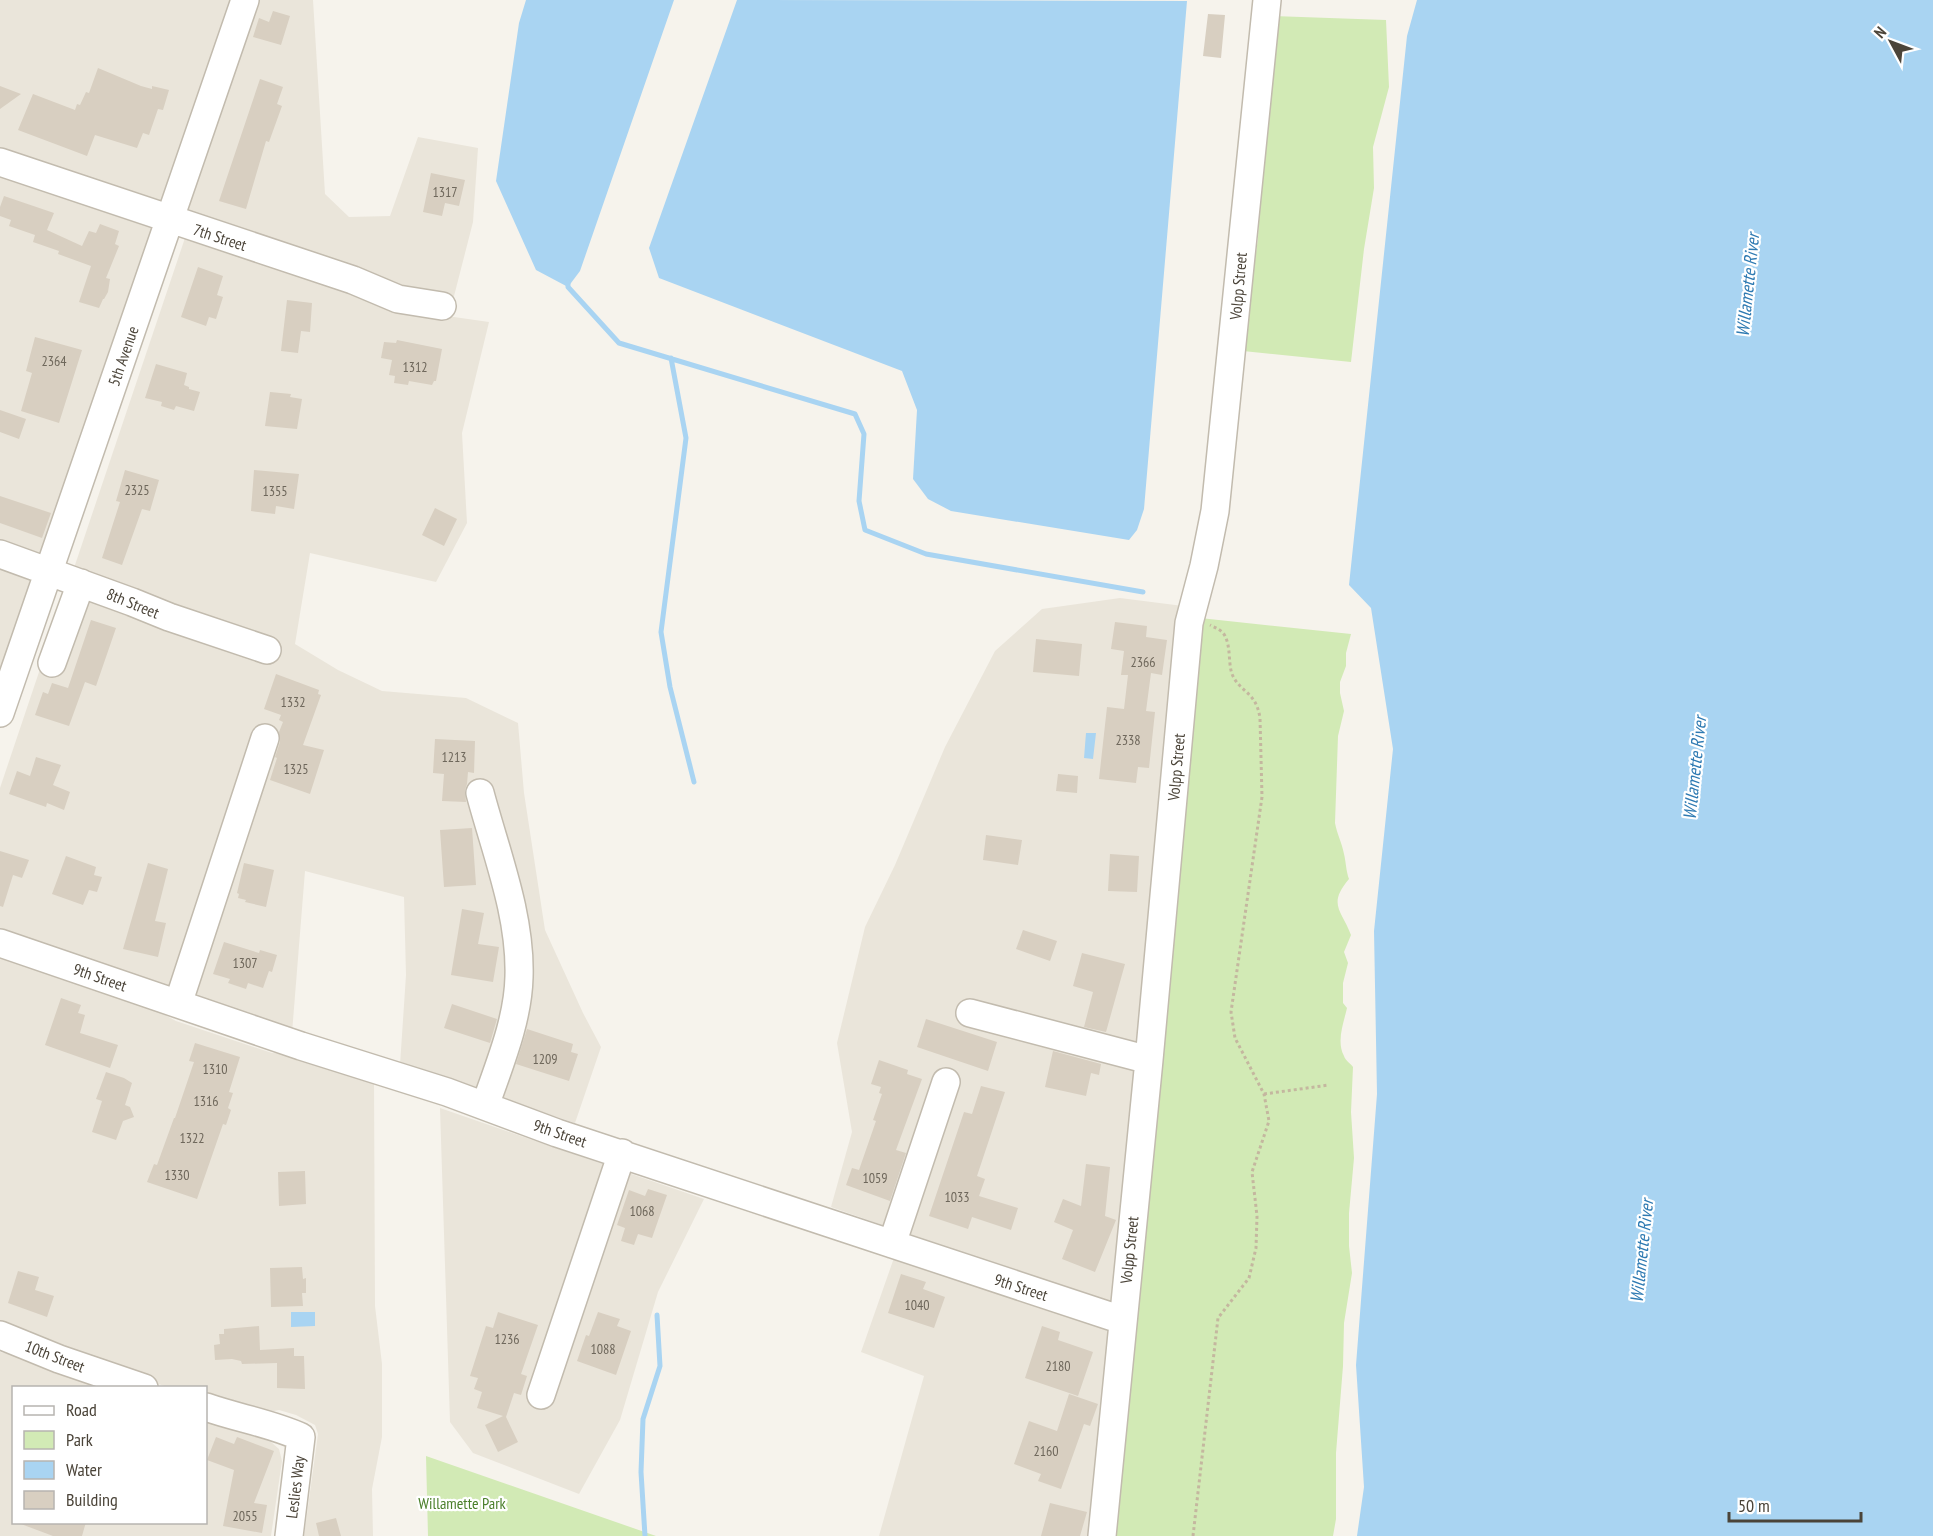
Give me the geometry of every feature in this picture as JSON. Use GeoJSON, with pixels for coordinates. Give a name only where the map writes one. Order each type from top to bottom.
{"type":"FeatureCollection","features":[{"type":"Feature","properties":{"kind":"street","name":"5th Avenue"},"geometry":{"type":"LineString","coordinates":[[0,713],[245,0]]}},
{"type":"Feature","properties":{"kind":"street","name":"Volpp Street"},"geometry":{"type":"LineString","coordinates":[[1102,1536],[1189,623],[1204,566],[1215,510],[1267,0]]}},
{"type":"Feature","properties":{"kind":"street","name":"7th Street"},"geometry":{"type":"LineString","coordinates":[[0,162],[353,280],[398,299],[442,306]]}},
{"type":"Feature","properties":{"kind":"street","name":"8th Street"},"geometry":{"type":"LineString","coordinates":[[0,554],[169,617],[267,650]]}},
{"type":"Feature","properties":{"kind":"street"},"geometry":{"type":"LineString","coordinates":[[52,663],[81,583]]}},
{"type":"Feature","properties":{"kind":"street"},"geometry":{"type":"LineString","coordinates":[[178,1004],[265,738]]}},
{"type":"Feature","properties":{"kind":"street"},"geometry":{"type":"LineString","coordinates":[[480,793],[519,940],[519,979],[514,1010],[506,1044],[485,1106]]}},
{"type":"Feature","properties":{"kind":"street","name":"9th Street"},"geometry":{"type":"LineString","coordinates":[[0,943],[485,1106],[558,1133],[1122,1320]]}},
{"type":"Feature","properties":{"kind":"street"},"geometry":{"type":"LineString","coordinates":[[970,1013],[1149,1060]]}},
{"type":"Feature","properties":{"kind":"street"},"geometry":{"type":"LineString","coordinates":[[891,1244],[946,1082]]}},
{"type":"Feature","properties":{"kind":"street"},"geometry":{"type":"LineString","coordinates":[[541,1395],[621,1153]]}},
{"type":"Feature","properties":{"kind":"street","name":"10th Street"},"geometry":{"type":"LineString","coordinates":[[0,1335],[59,1359],[138,1386]]}},
{"type":"Feature","properties":{"kind":"street","name":"Leslies Way"},"geometry":{"type":"LineString","coordinates":[[207,1407],[283,1429],[301,1437],[289,1536]]}},
{"type":"Feature","properties":{"kind":"path"},"geometry":{"type":"LineString","coordinates":[[1189,623],[1218,628],[1225,634],[1233,674],[1240,686],[1251,695],[1258,707],[1260,718],[1262,797],[1231,1012],[1235,1038],[1264,1094],[1269,1121],[1252,1172],[1257,1216],[1256,1248],[1249,1278],[1218,1318],[1193,1536]]}},
{"type":"Feature","properties":{"kind":"path"},"geometry":{"type":"LineString","coordinates":[[1264,1094],[1329,1085]]}},
{"type":"Feature","properties":{"kind":"shaded area"},"geometry":{"type":"Polygon","coordinates":[[[0,0],[238,0],[162,201],[0,147],[0,0]]]}},
{"type":"Feature","properties":{"kind":"shaded area"},"geometry":{"type":"Polygon","coordinates":[[[255,0],[313,0],[325,194],[349,217],[390,216],[418,137],[478,148],[473,222],[453,300],[425,298],[183,212],[255,0]]]}},
{"type":"Feature","properties":{"kind":"shaded area"},"geometry":{"type":"Polygon","coordinates":[[[0,173],[155,227],[47,546],[38,554],[0,541],[0,173]]]}},
{"type":"Feature","properties":{"kind":"shaded area"},"geometry":{"type":"Polygon","coordinates":[[[186,235],[405,310],[489,322],[462,433],[467,523],[436,582],[310,553],[295,644],[338,670],[382,691],[466,698],[518,723],[524,793],[545,930],[601,1047],[575,1123],[400,1065],[406,975],[404,897],[305,871],[292,1033],[0,932],[0,788],[186,235]]]}},
{"type":"Feature","properties":{"kind":"shaded area"},"geometry":{"type":"Polygon","coordinates":[[[0,565],[26,574],[30,580],[0,678],[0,565]]]}},
{"type":"Feature","properties":{"kind":"shaded area"},"geometry":{"type":"Polygon","coordinates":[[[1120,598],[1183,606],[1117,1304],[1091,1301],[940,1252],[911,1235],[831,1207],[852,1132],[837,1043],[865,927],[895,865],[945,747],[995,651],[1042,609],[1120,598]]]}},
{"type":"Feature","properties":{"kind":"shaded area"},"geometry":{"type":"Polygon","coordinates":[[[0,952],[132,997],[176,1021],[272,1053],[296,1054],[374,1080],[375,1306],[382,1364],[382,1437],[372,1489],[373,1536],[304,1536],[318,1434],[315,1425],[296,1415],[279,1410],[264,1413],[207,1399],[207,1386],[165,1386],[135,1377],[0,1326],[0,952]]]}},
{"type":"Feature","properties":{"kind":"shaded area"},"geometry":{"type":"Polygon","coordinates":[[[440,1108],[704,1199],[658,1292],[620,1420],[579,1494],[473,1453],[450,1422],[440,1108]]]}},
{"type":"Feature","properties":{"kind":"shaded area"},"geometry":{"type":"Polygon","coordinates":[[[895,1255],[1097,1322],[1110,1334],[1094,1536],[879,1536],[924,1376],[861,1352],[895,1255]]]}},
{"type":"Feature","properties":{"kind":"shaded area"},"geometry":{"type":"Polygon","coordinates":[[[0,1352],[42,1361],[116,1386],[12,1386],[12,1524],[207,1524],[207,1420],[271,1442],[279,1449],[282,1461],[271,1536],[0,1536],[0,1352]]]}},
{"type":"Feature","properties":{"kind":"green space"},"geometry":{"type":"Polygon","coordinates":[[[1273,16],[1386,20],[1389,87],[1373,147],[1374,188],[1364,249],[1351,362],[1243,351],[1258,238],[1262,136],[1273,16]]]}},
{"type":"Feature","properties":{"kind":"green space"},"geometry":{"type":"Polygon","coordinates":[[[1200,618],[1351,634],[1346,653],[1346,666],[1340,682],[1344,711],[1338,736],[1335,823],[1349,879],[1339,895],[1338,907],[1351,935],[1344,952],[1348,963],[1343,983],[1343,1003],[1347,1008],[1341,1044],[1345,1057],[1353,1067],[1351,1112],[1354,1158],[1349,1213],[1352,1273],[1344,1323],[1336,1453],[1336,1519],[1333,1536],[1115,1536],[1200,618]]]}},
{"type":"Feature","properties":{"kind":"green space","name":"Willamette Park"},"geometry":{"type":"Polygon","coordinates":[[[426,1456],[656,1536],[428,1536],[426,1456]]]}},
{"type":"Feature","properties":{"kind":"water"},"geometry":{"type":"Polygon","coordinates":[[[526,0],[674,0],[580,271],[568,287],[536,270],[496,181],[519,23],[526,0]]]}},
{"type":"Feature","properties":{"kind":"water"},"geometry":{"type":"Polygon","coordinates":[[[737,0],[1187,1],[1144,509],[1137,530],[1129,540],[951,511],[928,499],[913,479],[917,410],[902,371],[659,278],[649,248],[737,0]]]}},
{"type":"Feature","properties":{"kind":"water","name":"Willamette River"},"geometry":{"type":"Polygon","coordinates":[[[1417,0],[1933,0],[1933,1536],[1357,1536],[1364,1487],[1356,1365],[1377,1094],[1374,931],[1393,749],[1371,608],[1349,585],[1407,36],[1417,0]]]}},
{"type":"Feature","properties":{"kind":"water"},"geometry":{"type":"Polygon","coordinates":[[[1086,733],[1096,733],[1093,759],[1084,758],[1086,733]]]}},
{"type":"Feature","properties":{"kind":"water"},"geometry":{"type":"Polygon","coordinates":[[[291,1312],[315,1312],[315,1326],[291,1327],[291,1312]]]}},
{"type":"Feature","properties":{"kind":"building"},"geometry":{"type":"Polygon","coordinates":[[[273,11],[290,16],[281,45],[253,37],[259,18],[269,22],[273,11]]]}},
{"type":"Feature","properties":{"kind":"building"},"geometry":{"type":"Polygon","coordinates":[[[1208,14],[1225,15],[1221,58],[1203,56],[1208,14]]]}},
{"type":"Feature","properties":{"kind":"building"},"geometry":{"type":"Polygon","coordinates":[[[98,68],[141,86],[169,90],[163,110],[158,109],[149,135],[143,133],[137,148],[95,135],[87,156],[18,130],[33,94],[75,110],[86,92],[89,93],[98,68]]]}},
{"type":"Feature","properties":{"kind":"building"},"geometry":{"type":"Polygon","coordinates":[[[260,79],[283,87],[277,104],[282,106],[269,142],[266,141],[246,209],[219,201],[260,79]]]}},
{"type":"Feature","properties":{"kind":"building"},"geometry":{"type":"Polygon","coordinates":[[[0,86],[21,94],[0,109],[0,86]]]}},
{"type":"Feature","properties":{"kind":"building"},"geometry":{"type":"Polygon","coordinates":[[[431,173],[465,180],[459,206],[445,203],[442,216],[423,212],[431,173]]]}},
{"type":"Feature","properties":{"kind":"building"},"geometry":{"type":"Polygon","coordinates":[[[4,196],[54,213],[47,230],[82,246],[89,231],[96,233],[100,224],[119,231],[115,244],[119,246],[106,278],[110,279],[108,292],[99,308],[79,302],[91,266],[33,242],[35,235],[9,226],[11,220],[0,216],[4,196]]]}},
{"type":"Feature","properties":{"kind":"building"},"geometry":{"type":"Polygon","coordinates":[[[198,267],[223,276],[217,295],[223,297],[216,319],[209,317],[206,326],[181,317],[198,267]]]}},
{"type":"Feature","properties":{"kind":"building"},"geometry":{"type":"Polygon","coordinates":[[[287,300],[312,303],[310,332],[301,331],[298,353],[281,351],[287,300]]]}},
{"type":"Feature","properties":{"kind":"building"},"geometry":{"type":"Polygon","coordinates":[[[35,337],[82,350],[59,423],[21,411],[32,373],[26,371],[35,337]]]}},
{"type":"Feature","properties":{"kind":"building"},"geometry":{"type":"Polygon","coordinates":[[[397,340],[442,349],[436,381],[432,385],[409,381],[408,385],[394,383],[395,376],[389,375],[392,360],[381,358],[384,342],[396,343],[397,340]]]}},
{"type":"Feature","properties":{"kind":"building"},"geometry":{"type":"Polygon","coordinates":[[[156,364],[187,373],[184,385],[200,392],[194,411],[176,406],[174,410],[161,406],[162,402],[145,398],[156,364]]]}},
{"type":"Feature","properties":{"kind":"building"},"geometry":{"type":"Polygon","coordinates":[[[270,392],[291,394],[290,397],[302,399],[297,429],[265,426],[270,392]]]}},
{"type":"Feature","properties":{"kind":"building"},"geometry":{"type":"Polygon","coordinates":[[[0,410],[26,419],[19,439],[0,432],[0,410]]]}},
{"type":"Feature","properties":{"kind":"building"},"geometry":{"type":"Polygon","coordinates":[[[125,470],[159,480],[150,511],[142,509],[122,565],[102,558],[120,502],[116,501],[125,470]]]}},
{"type":"Feature","properties":{"kind":"building"},"geometry":{"type":"Polygon","coordinates":[[[254,470],[299,474],[294,509],[276,506],[275,514],[251,511],[254,470]]]}},
{"type":"Feature","properties":{"kind":"building"},"geometry":{"type":"Polygon","coordinates":[[[0,496],[51,513],[42,538],[0,523],[0,496]]]}},
{"type":"Feature","properties":{"kind":"building"},"geometry":{"type":"Polygon","coordinates":[[[435,508],[457,519],[444,546],[422,535],[435,508]]]}},
{"type":"Feature","properties":{"kind":"building"},"geometry":{"type":"Polygon","coordinates":[[[91,620],[116,628],[96,686],[85,682],[69,726],[35,715],[43,692],[48,694],[52,683],[68,688],[91,620]]]}},
{"type":"Feature","properties":{"kind":"building"},"geometry":{"type":"Polygon","coordinates":[[[1115,622],[1147,626],[1146,637],[1167,640],[1162,675],[1151,673],[1146,711],[1155,712],[1149,768],[1138,767],[1136,783],[1099,779],[1107,707],[1124,709],[1128,675],[1121,675],[1124,651],[1111,649],[1115,622]]]}},
{"type":"Feature","properties":{"kind":"building"},"geometry":{"type":"Polygon","coordinates":[[[1036,639],[1082,644],[1079,676],[1033,672],[1036,639]]]}},
{"type":"Feature","properties":{"kind":"building"},"geometry":{"type":"Polygon","coordinates":[[[276,674],[319,690],[318,694],[321,695],[303,745],[324,750],[310,794],[270,780],[277,758],[275,757],[280,742],[279,732],[283,722],[279,720],[281,715],[264,709],[276,674]]]}},
{"type":"Feature","properties":{"kind":"building"},"geometry":{"type":"Polygon","coordinates":[[[435,739],[475,741],[474,773],[468,772],[466,802],[442,801],[444,774],[433,773],[435,739]]]}},
{"type":"Feature","properties":{"kind":"building"},"geometry":{"type":"Polygon","coordinates":[[[36,757],[61,765],[53,785],[70,792],[64,810],[47,803],[46,807],[9,794],[17,771],[30,776],[36,757]]]}},
{"type":"Feature","properties":{"kind":"building"},"geometry":{"type":"Polygon","coordinates":[[[1058,774],[1078,776],[1077,793],[1056,791],[1058,774]]]}},
{"type":"Feature","properties":{"kind":"building"},"geometry":{"type":"Polygon","coordinates":[[[472,828],[476,885],[444,887],[440,830],[472,828]]]}},
{"type":"Feature","properties":{"kind":"building"},"geometry":{"type":"Polygon","coordinates":[[[986,835],[1022,840],[1018,865],[983,860],[986,835]]]}},
{"type":"Feature","properties":{"kind":"building"},"geometry":{"type":"Polygon","coordinates":[[[0,851],[29,860],[22,878],[13,875],[3,907],[0,906],[0,851]]]}},
{"type":"Feature","properties":{"kind":"building"},"geometry":{"type":"Polygon","coordinates":[[[1110,854],[1139,856],[1137,892],[1108,891],[1110,854]]]}},
{"type":"Feature","properties":{"kind":"building"},"geometry":{"type":"Polygon","coordinates":[[[66,856],[96,867],[94,875],[102,877],[97,892],[89,890],[83,905],[52,894],[66,856]]]}},
{"type":"Feature","properties":{"kind":"building"},"geometry":{"type":"Polygon","coordinates":[[[148,863],[168,869],[155,921],[166,923],[158,957],[123,949],[148,863]]]}},
{"type":"Feature","properties":{"kind":"building"},"geometry":{"type":"Polygon","coordinates":[[[244,863],[274,870],[266,907],[238,898],[237,893],[244,863]]]}},
{"type":"Feature","properties":{"kind":"building"},"geometry":{"type":"Polygon","coordinates":[[[462,909],[484,913],[478,944],[499,947],[493,982],[451,975],[462,909]]]}},
{"type":"Feature","properties":{"kind":"building"},"geometry":{"type":"Polygon","coordinates":[[[1023,930],[1057,941],[1050,961],[1016,949],[1023,930]]]}},
{"type":"Feature","properties":{"kind":"building"},"geometry":{"type":"Polygon","coordinates":[[[224,942],[259,953],[260,950],[277,955],[272,972],[269,971],[263,988],[248,983],[246,989],[228,983],[230,979],[213,974],[224,942]]]}},
{"type":"Feature","properties":{"kind":"building"},"geometry":{"type":"Polygon","coordinates":[[[1082,953],[1125,964],[1106,1032],[1084,1027],[1093,992],[1073,986],[1082,953]]]}},
{"type":"Feature","properties":{"kind":"building"},"geometry":{"type":"Polygon","coordinates":[[[61,998],[81,1005],[78,1013],[85,1015],[80,1033],[118,1045],[110,1068],[45,1045],[61,998]]]}},
{"type":"Feature","properties":{"kind":"building"},"geometry":{"type":"Polygon","coordinates":[[[452,1004],[497,1019],[490,1043],[444,1028],[452,1004]]]}},
{"type":"Feature","properties":{"kind":"building"},"geometry":{"type":"Polygon","coordinates":[[[926,1019],[997,1042],[988,1071],[917,1047],[926,1019]]]}},
{"type":"Feature","properties":{"kind":"building"},"geometry":{"type":"Polygon","coordinates":[[[527,1029],[573,1044],[571,1052],[578,1054],[569,1081],[516,1064],[527,1029]]]}},
{"type":"Feature","properties":{"kind":"building"},"geometry":{"type":"Polygon","coordinates":[[[195,1043],[240,1057],[229,1092],[233,1093],[228,1108],[231,1110],[226,1125],[223,1124],[197,1199],[147,1182],[154,1164],[157,1165],[175,1118],[194,1062],[189,1061],[195,1043]]]}},
{"type":"Feature","properties":{"kind":"building"},"geometry":{"type":"Polygon","coordinates":[[[1053,1051],[1101,1064],[1099,1075],[1091,1073],[1086,1096],[1045,1087],[1053,1051]]]}},
{"type":"Feature","properties":{"kind":"building"},"geometry":{"type":"Polygon","coordinates":[[[879,1060],[908,1070],[907,1074],[922,1079],[896,1150],[906,1153],[890,1201],[846,1185],[852,1168],[859,1170],[876,1121],[873,1120],[882,1094],[879,1093],[881,1087],[871,1084],[879,1060]]]}},
{"type":"Feature","properties":{"kind":"building"},"geometry":{"type":"Polygon","coordinates":[[[106,1072],[132,1083],[125,1105],[130,1107],[134,1117],[123,1121],[116,1140],[92,1132],[102,1101],[96,1099],[106,1072]]]}},
{"type":"Feature","properties":{"kind":"building"},"geometry":{"type":"Polygon","coordinates":[[[981,1086],[1005,1092],[977,1176],[985,1179],[979,1196],[1018,1208],[1011,1230],[972,1217],[968,1229],[929,1216],[964,1112],[972,1114],[981,1086]]]}},
{"type":"Feature","properties":{"kind":"building"},"geometry":{"type":"Polygon","coordinates":[[[1086,1164],[1110,1167],[1105,1216],[1116,1220],[1095,1272],[1062,1259],[1073,1230],[1054,1222],[1063,1199],[1081,1206],[1086,1164]]]}},
{"type":"Feature","properties":{"kind":"building"},"geometry":{"type":"Polygon","coordinates":[[[305,1171],[306,1204],[279,1206],[278,1172],[305,1171]]]}},
{"type":"Feature","properties":{"kind":"building"},"geometry":{"type":"Polygon","coordinates":[[[648,1189],[667,1195],[652,1238],[638,1234],[634,1245],[621,1241],[625,1228],[617,1225],[629,1190],[645,1196],[648,1189]]]}},
{"type":"Feature","properties":{"kind":"building"},"geometry":{"type":"Polygon","coordinates":[[[302,1267],[303,1279],[306,1278],[306,1293],[302,1293],[303,1306],[271,1307],[270,1268],[302,1267]]]}},
{"type":"Feature","properties":{"kind":"building"},"geometry":{"type":"Polygon","coordinates":[[[18,1271],[39,1277],[35,1290],[54,1296],[47,1317],[8,1303],[18,1271]]]}},
{"type":"Feature","properties":{"kind":"building"},"geometry":{"type":"Polygon","coordinates":[[[901,1274],[926,1282],[923,1289],[945,1297],[934,1328],[888,1313],[901,1274]]]}},
{"type":"Feature","properties":{"kind":"building"},"geometry":{"type":"Polygon","coordinates":[[[498,1312],[538,1325],[521,1374],[527,1376],[521,1395],[514,1393],[506,1417],[518,1442],[498,1452],[485,1425],[503,1416],[477,1408],[482,1392],[474,1389],[478,1378],[470,1376],[486,1326],[493,1328],[498,1312]]]}},
{"type":"Feature","properties":{"kind":"building"},"geometry":{"type":"Polygon","coordinates":[[[598,1312],[620,1319],[617,1326],[631,1331],[616,1375],[577,1361],[586,1335],[589,1336],[598,1312]]]}},
{"type":"Feature","properties":{"kind":"building"},"geometry":{"type":"Polygon","coordinates":[[[259,1326],[260,1350],[294,1348],[294,1356],[304,1356],[305,1389],[277,1388],[277,1363],[242,1364],[241,1361],[232,1359],[215,1360],[214,1345],[220,1344],[219,1334],[224,1334],[224,1329],[259,1326]]]}},
{"type":"Feature","properties":{"kind":"building"},"geometry":{"type":"Polygon","coordinates":[[[1042,1326],[1060,1332],[1058,1340],[1093,1352],[1078,1396],[1025,1378],[1042,1326]]]}},
{"type":"Feature","properties":{"kind":"building"},"geometry":{"type":"Polygon","coordinates":[[[1069,1394],[1098,1404],[1090,1426],[1084,1424],[1061,1489],[1038,1481],[1041,1474],[1014,1464],[1029,1421],[1057,1431],[1069,1394]]]}},
{"type":"Feature","properties":{"kind":"building"},"geometry":{"type":"Polygon","coordinates":[[[216,1437],[234,1444],[237,1437],[274,1451],[254,1503],[267,1505],[262,1533],[223,1526],[234,1470],[207,1460],[216,1437]]]}},
{"type":"Feature","properties":{"kind":"building"},"geometry":{"type":"Polygon","coordinates":[[[1050,1503],[1087,1512],[1080,1536],[1041,1536],[1050,1503]]]}},
{"type":"Feature","properties":{"kind":"building"},"geometry":{"type":"Polygon","coordinates":[[[336,1518],[341,1536],[319,1536],[316,1523],[336,1518]]]}},
{"type":"Feature","properties":{"kind":"building"},"geometry":{"type":"Polygon","coordinates":[[[21,1524],[85,1524],[82,1536],[53,1536],[21,1524]]]}},
{"type":"Feature","properties":{"kind":"waterway"},"geometry":{"type":"LineString","coordinates":[[568,282],[568,287],[619,343],[855,414],[864,434],[859,501],[865,530],[926,554],[1143,592]]}},
{"type":"Feature","properties":{"kind":"waterway"},"geometry":{"type":"LineString","coordinates":[[671,358],[686,438],[661,632],[670,687],[694,782]]}},
{"type":"Feature","properties":{"kind":"waterway"},"geometry":{"type":"LineString","coordinates":[[645,1536],[641,1472],[643,1419],[660,1366],[657,1315]]}}]}
